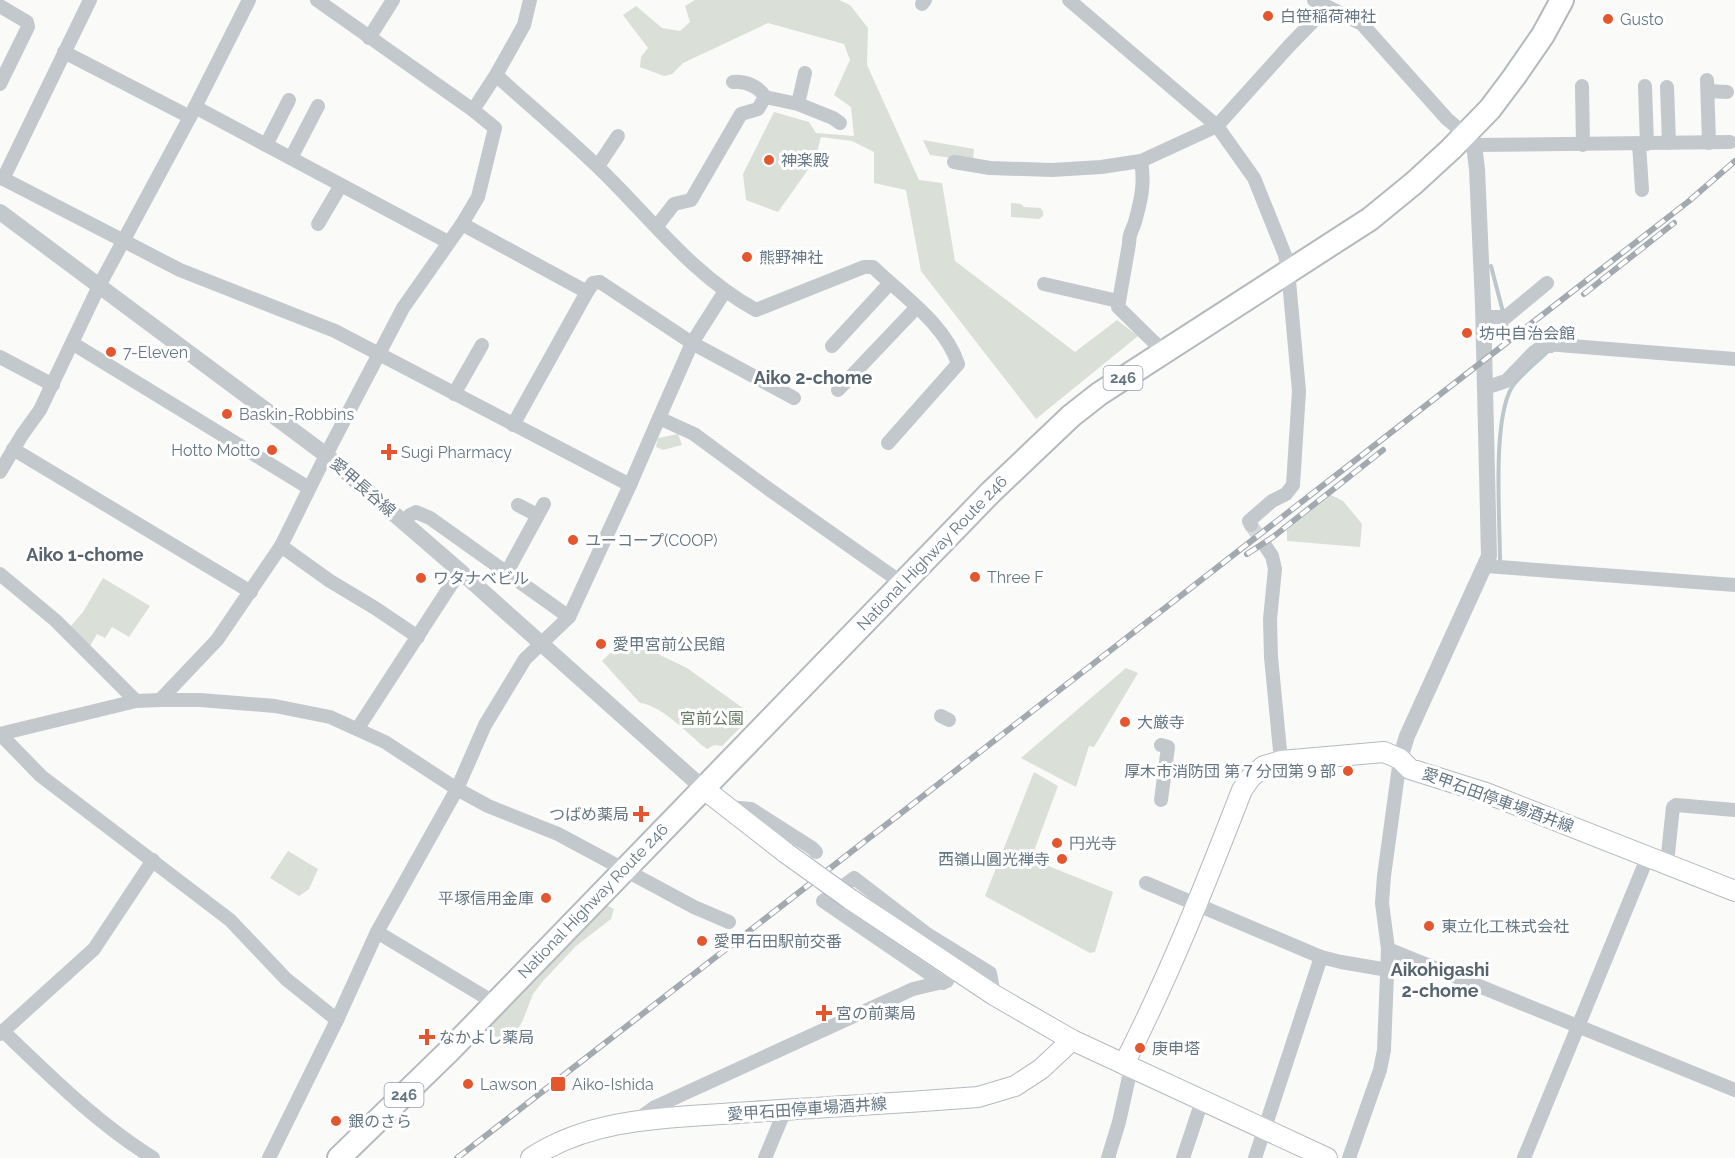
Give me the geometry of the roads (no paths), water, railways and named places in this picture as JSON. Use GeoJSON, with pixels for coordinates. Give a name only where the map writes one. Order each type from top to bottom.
{"type":"FeatureCollection","features":[{"type":"Feature","properties":{"kind":"highway","name":"National Highway Route 246"},"geometry":{"type":"LineString","coordinates":[[339,1158],[444,1056],[902,582],[1024,459],[1071,416],[1099,394],[1163,351],[1370,219],[1470,140],[1543,35],[1562,0]]}},
{"type":"Feature","properties":{"kind":"main road","name":"愛甲石田停車場酒井線"},"geometry":{"type":"LineString","coordinates":[[1128,1066],[1197,906],[1242,790],[1251,777],[1264,766],[1281,761],[1384,752],[1400,759],[1410,769],[1486,793],[1735,891]]}},
{"type":"Feature","properties":{"kind":"main road"},"geometry":{"type":"LineString","coordinates":[[704,789],[786,854],[994,994],[1072,1040],[1327,1158]]}},
{"type":"Feature","properties":{"kind":"main road","name":"愛甲石田停車場酒井線"},"geometry":{"type":"LineString","coordinates":[[531,1158],[578,1135],[636,1121],[978,1097],[1015,1086],[1041,1069],[1072,1040]]}},
{"type":"Feature","properties":{"kind":"street"},"geometry":{"type":"LineString","coordinates":[[90,0],[2,178],[180,270],[335,331],[630,485]]}},
{"type":"Feature","properties":{"kind":"street"},"geometry":{"type":"LineString","coordinates":[[0,472],[53,386],[99,286],[193,112],[249,0]]}},
{"type":"Feature","properties":{"kind":"street"},"geometry":{"type":"LineString","coordinates":[[160,700],[217,640],[281,546],[403,308],[462,224],[478,196],[495,128],[317,0]]}},
{"type":"Feature","properties":{"kind":"street"},"geometry":{"type":"LineString","coordinates":[[369,38],[393,0]]}},
{"type":"Feature","properties":{"kind":"street"},"geometry":{"type":"LineString","coordinates":[[473,110],[524,25],[530,0]]}},
{"type":"Feature","properties":{"kind":"street"},"geometry":{"type":"LineString","coordinates":[[1069,0],[1217,126],[1254,178],[1286,255],[1299,391],[1293,485],[1286,494],[1272,501],[1249,521],[1251,525]]}},
{"type":"Feature","properties":{"kind":"street"},"geometry":{"type":"LineString","coordinates":[[1314,0],[1362,24],[1470,140],[1477,169],[1483,317],[1489,556],[1407,736],[1400,759],[1382,903],[1388,950],[1384,1050],[1380,1070],[1349,1158]]}},
{"type":"Feature","properties":{"kind":"street"},"geometry":{"type":"LineString","coordinates":[[0,6],[27,22],[28,27],[0,84]]}},
{"type":"Feature","properties":{"kind":"street"},"geometry":{"type":"LineString","coordinates":[[954,162],[990,168],[1052,170],[1101,167],[1142,161],[1217,126],[1327,7]]}},
{"type":"Feature","properties":{"kind":"street"},"geometry":{"type":"LineString","coordinates":[[64,52],[266,145],[448,242]]}},
{"type":"Feature","properties":{"kind":"street"},"geometry":{"type":"LineString","coordinates":[[798,104],[805,73]]}},
{"type":"Feature","properties":{"kind":"street"},"geometry":{"type":"LineString","coordinates":[[496,75],[598,166],[681,252],[725,291],[756,310],[864,267],[873,267],[938,328],[951,346],[958,364],[888,443]]}},
{"type":"Feature","properties":{"kind":"street"},"geometry":{"type":"LineString","coordinates":[[733,82],[739,81],[755,86],[762,91],[765,97]]}},
{"type":"Feature","properties":{"kind":"street"},"geometry":{"type":"LineString","coordinates":[[1582,86],[1583,145]]}},
{"type":"Feature","properties":{"kind":"street"},"geometry":{"type":"LineString","coordinates":[[1644,183],[1645,86]]}},
{"type":"Feature","properties":{"kind":"street"},"geometry":{"type":"LineString","coordinates":[[1709,143],[1707,86],[1727,92]]}},
{"type":"Feature","properties":{"kind":"street"},"geometry":{"type":"LineString","coordinates":[[1667,87],[1669,143]]}},
{"type":"Feature","properties":{"kind":"street"},"geometry":{"type":"LineString","coordinates":[[765,97],[798,104],[840,123]]}},
{"type":"Feature","properties":{"kind":"street"},"geometry":{"type":"LineString","coordinates":[[657,226],[674,204],[691,200],[741,114],[758,108],[765,97]]}},
{"type":"Feature","properties":{"kind":"street"},"geometry":{"type":"LineString","coordinates":[[266,145],[285,104]]}},
{"type":"Feature","properties":{"kind":"street"},"geometry":{"type":"LineString","coordinates":[[291,158],[313,113]]}},
{"type":"Feature","properties":{"kind":"street"},"geometry":{"type":"LineString","coordinates":[[598,166],[618,136]]}},
{"type":"Feature","properties":{"kind":"street"},"geometry":{"type":"LineString","coordinates":[[1470,140],[1583,145],[1730,142]]}},
{"type":"Feature","properties":{"kind":"street"},"geometry":{"type":"LineString","coordinates":[[1142,161],[1144,179],[1134,226],[1129,234],[1125,273],[1118,307],[1163,351]]}},
{"type":"Feature","properties":{"kind":"street"},"geometry":{"type":"LineString","coordinates":[[318,224],[341,185]]}},
{"type":"Feature","properties":{"kind":"street","name":"愛甲長谷線"},"geometry":{"type":"LineString","coordinates":[[0,212],[326,455],[460,571],[704,789]]}},
{"type":"Feature","properties":{"kind":"street"},"geometry":{"type":"LineString","coordinates":[[462,224],[587,292]]}},
{"type":"Feature","properties":{"kind":"street"},"geometry":{"type":"LineString","coordinates":[[513,425],[587,292],[593,283],[600,282],[762,387],[794,398]]}},
{"type":"Feature","properties":{"kind":"street"},"geometry":{"type":"LineString","coordinates":[[1483,317],[1506,317],[1547,283]]}},
{"type":"Feature","properties":{"kind":"street"},"geometry":{"type":"LineString","coordinates":[[832,346],[890,284]]}},
{"type":"Feature","properties":{"kind":"street"},"geometry":{"type":"LineString","coordinates":[[1050,289],[1118,301]]}},
{"type":"Feature","properties":{"kind":"street"},"geometry":{"type":"LineString","coordinates":[[269,1158],[337,1020],[377,932],[457,789],[485,725],[525,659],[569,616],[630,485],[692,343],[725,291]]}},
{"type":"Feature","properties":{"kind":"street"},"geometry":{"type":"LineString","coordinates":[[838,390],[916,308]]}},
{"type":"Feature","properties":{"kind":"street"},"geometry":{"type":"LineString","coordinates":[[72,343],[309,488]]}},
{"type":"Feature","properties":{"kind":"street"},"geometry":{"type":"LineString","coordinates":[[1485,388],[1506,381],[1534,352],[1546,344],[1735,359]]}},
{"type":"Feature","properties":{"kind":"street"},"geometry":{"type":"LineString","coordinates":[[454,394],[482,345]]}},
{"type":"Feature","properties":{"kind":"street"},"geometry":{"type":"LineString","coordinates":[[0,357],[53,386]]}},
{"type":"Feature","properties":{"kind":"street"},"geometry":{"type":"LineString","coordinates":[[868,359],[879,369]]}},
{"type":"Feature","properties":{"kind":"street"},"geometry":{"type":"LineString","coordinates":[[659,418],[694,435],[902,582]]}},
{"type":"Feature","properties":{"kind":"street"},"geometry":{"type":"LineString","coordinates":[[13,449],[251,592]]}},
{"type":"Feature","properties":{"kind":"street"},"geometry":{"type":"LineString","coordinates":[[507,572],[540,509],[518,505]]}},
{"type":"Feature","properties":{"kind":"street"},"geometry":{"type":"LineString","coordinates":[[404,522],[416,512],[430,518],[569,616]]}},
{"type":"Feature","properties":{"kind":"street"},"geometry":{"type":"LineString","coordinates":[[281,546],[330,581],[418,637]]}},
{"type":"Feature","properties":{"kind":"street"},"geometry":{"type":"LineString","coordinates":[[1266,547],[1272,556],[1275,569],[1270,619],[1271,657],[1281,761]]}},
{"type":"Feature","properties":{"kind":"street"},"geometry":{"type":"LineString","coordinates":[[1486,566],[1735,585]]}},
{"type":"Feature","properties":{"kind":"street"},"geometry":{"type":"LineString","coordinates":[[358,728],[460,571]]}},
{"type":"Feature","properties":{"kind":"street"},"geometry":{"type":"LineString","coordinates":[[0,574],[54,620],[136,701]]}},
{"type":"Feature","properties":{"kind":"street"},"geometry":{"type":"LineString","coordinates":[[0,734],[136,701],[200,700],[275,706],[330,717],[385,742],[457,789],[488,806],[558,834],[694,907],[729,922]]}},
{"type":"Feature","properties":{"kind":"street"},"geometry":{"type":"LineString","coordinates":[[0,734],[41,776],[230,920],[286,979],[337,1020]]}},
{"type":"Feature","properties":{"kind":"street"},"geometry":{"type":"LineString","coordinates":[[1161,745],[1168,747],[1161,800]]}},
{"type":"Feature","properties":{"kind":"street"},"geometry":{"type":"LineString","coordinates":[[1666,863],[1673,807],[1676,805],[1735,810]]}},
{"type":"Feature","properties":{"kind":"street"},"geometry":{"type":"LineString","coordinates":[[727,807],[751,809],[816,852]]}},
{"type":"Feature","properties":{"kind":"street"},"geometry":{"type":"LineString","coordinates":[[1524,1158],[1648,856]]}},
{"type":"Feature","properties":{"kind":"street"},"geometry":{"type":"LineString","coordinates":[[153,860],[94,949],[2,1033],[124,1140],[153,1158]]}},
{"type":"Feature","properties":{"kind":"street"},"geometry":{"type":"LineString","coordinates":[[943,983],[823,901],[854,878],[927,933],[990,973],[994,994]]}},
{"type":"Feature","properties":{"kind":"street"},"geometry":{"type":"LineString","coordinates":[[1146,883],[1321,957],[1388,970]]}},
{"type":"Feature","properties":{"kind":"street"},"geometry":{"type":"LineString","coordinates":[[377,932],[495,1003]]}},
{"type":"Feature","properties":{"kind":"street"},"geometry":{"type":"LineString","coordinates":[[1388,950],[1735,1090]]}},
{"type":"Feature","properties":{"kind":"street"},"geometry":{"type":"LineString","coordinates":[[1255,1158],[1321,957]]}},
{"type":"Feature","properties":{"kind":"street"},"geometry":{"type":"LineString","coordinates":[[636,1121],[655,1107],[913,989],[943,983],[962,973]]}},
{"type":"Feature","properties":{"kind":"street"},"geometry":{"type":"LineString","coordinates":[[1108,1158],[1119,1122],[1128,1066]]}},
{"type":"Feature","properties":{"kind":"street"},"geometry":{"type":"LineString","coordinates":[[1183,1158],[1202,1101]]}},
{"type":"Feature","properties":{"kind":"street"},"geometry":{"type":"LineString","coordinates":[[765,1158],[785,1110]]}},
{"type":"Feature","properties":{"kind":"waterway"},"geometry":{"type":"LineString","coordinates":[[1491,266],[1503,312]]}},
{"type":"Feature","properties":{"kind":"waterway"},"geometry":{"type":"LineString","coordinates":[[1505,322],[1510,333]]}},
{"type":"Feature","properties":{"kind":"waterway"},"geometry":{"type":"LineString","coordinates":[[1500,561],[1498,471],[1499,445],[1506,402],[1512,387],[1519,378],[1548,351],[1552,351]]}},
{"type":"Feature","properties":{"kind":"tunnel"},"geometry":{"type":"LineString","coordinates":[[1251,525],[1266,547]]}},
{"type":"Feature","properties":{"kind":"railway"},"geometry":{"type":"LineString","coordinates":[[457,1158],[1689,201],[1735,161]]}},
{"type":"Feature","properties":{"kind":"railway"},"geometry":{"type":"LineString","coordinates":[[1584,294],[1674,223]]}},
{"type":"Feature","properties":{"kind":"railway"},"geometry":{"type":"LineString","coordinates":[[1247,554],[1273,537],[1383,450]]}},
{"type":"Feature","properties":{"kind":"place","name":"白笹稲荷神社"},"geometry":{"type":"Point","coordinates":[1268,16]}},
{"type":"Feature","properties":{"kind":"place","name":"Gusto"},"geometry":{"type":"Point","coordinates":[1608,19]}},
{"type":"Feature","properties":{"kind":"place","name":"神楽殿"},"geometry":{"type":"Point","coordinates":[769,160]}},
{"type":"Feature","properties":{"kind":"place","name":"熊野神社"},"geometry":{"type":"Point","coordinates":[747,257]}},
{"type":"Feature","properties":{"kind":"place","name":"坊中自治会館"},"geometry":{"type":"Point","coordinates":[1467,333]}},
{"type":"Feature","properties":{"kind":"place","name":"7-Eleven"},"geometry":{"type":"Point","coordinates":[111,352]}},
{"type":"Feature","properties":{"kind":"place","name":"Baskin-Robbins"},"geometry":{"type":"Point","coordinates":[227,414]}},
{"type":"Feature","properties":{"kind":"place","name":"Hotto Motto"},"geometry":{"type":"Point","coordinates":[272,450]}},
{"type":"Feature","properties":{"kind":"place","name":"Sugi Pharmacy"},"geometry":{"type":"Point","coordinates":[389,452]}},
{"type":"Feature","properties":{"kind":"place","name":"ユーコープ(COOP)"},"geometry":{"type":"Point","coordinates":[573,540]}},
{"type":"Feature","properties":{"kind":"place","name":"Three F"},"geometry":{"type":"Point","coordinates":[975,577]}},
{"type":"Feature","properties":{"kind":"place","name":"ワタナベビル"},"geometry":{"type":"Point","coordinates":[421,578]}},
{"type":"Feature","properties":{"kind":"place","name":"愛甲宮前公民館"},"geometry":{"type":"Point","coordinates":[601,644]}},
{"type":"Feature","properties":{"kind":"place","name":"大厳寺"},"geometry":{"type":"Point","coordinates":[1125,722]}},
{"type":"Feature","properties":{"kind":"place","name":"厚木市消防団 第７分団第９部"},"geometry":{"type":"Point","coordinates":[1348,771]}},
{"type":"Feature","properties":{"kind":"place","name":"つばめ薬局"},"geometry":{"type":"Point","coordinates":[641,814]}},
{"type":"Feature","properties":{"kind":"place","name":"円光寺"},"geometry":{"type":"Point","coordinates":[1057,843]}},
{"type":"Feature","properties":{"kind":"place","name":"西嶺山圓光禅寺"},"geometry":{"type":"Point","coordinates":[1062,859]}},
{"type":"Feature","properties":{"kind":"place","name":"平塚信用金庫"},"geometry":{"type":"Point","coordinates":[546,898]}},
{"type":"Feature","properties":{"kind":"place","name":"東立化工株式会社"},"geometry":{"type":"Point","coordinates":[1429,926]}},
{"type":"Feature","properties":{"kind":"place","name":"愛甲石田駅前交番"},"geometry":{"type":"Point","coordinates":[702,941]}},
{"type":"Feature","properties":{"kind":"place","name":"宮の前薬局"},"geometry":{"type":"Point","coordinates":[824,1013]}},
{"type":"Feature","properties":{"kind":"place","name":"なかよし薬局"},"geometry":{"type":"Point","coordinates":[427,1037]}},
{"type":"Feature","properties":{"kind":"place","name":"庚申塔"},"geometry":{"type":"Point","coordinates":[1140,1048]}},
{"type":"Feature","properties":{"kind":"place","name":"Lawson"},"geometry":{"type":"Point","coordinates":[468,1084]}},
{"type":"Feature","properties":{"kind":"place","name":"Aiko-Ishida"},"geometry":{"type":"Point","coordinates":[558,1084]}},
{"type":"Feature","properties":{"kind":"place","name":"銀のさら"},"geometry":{"type":"Point","coordinates":[336,1121]}},
{"type":"Feature","properties":{"kind":"district","name":"Aiko 2-chome"},"geometry":{"type":"Point","coordinates":[813,377]}},
{"type":"Feature","properties":{"kind":"district","name":"Aiko 1-chome"},"geometry":{"type":"Point","coordinates":[85,554]}},
{"type":"Feature","properties":{"kind":"district","name":"Aikohigashi 2-chome"},"geometry":{"type":"Point","coordinates":[1440,979]}},
{"type":"Feature","properties":{"kind":"park label","name":"宮前公園"},"geometry":{"type":"Point","coordinates":[712,718]}}]}
